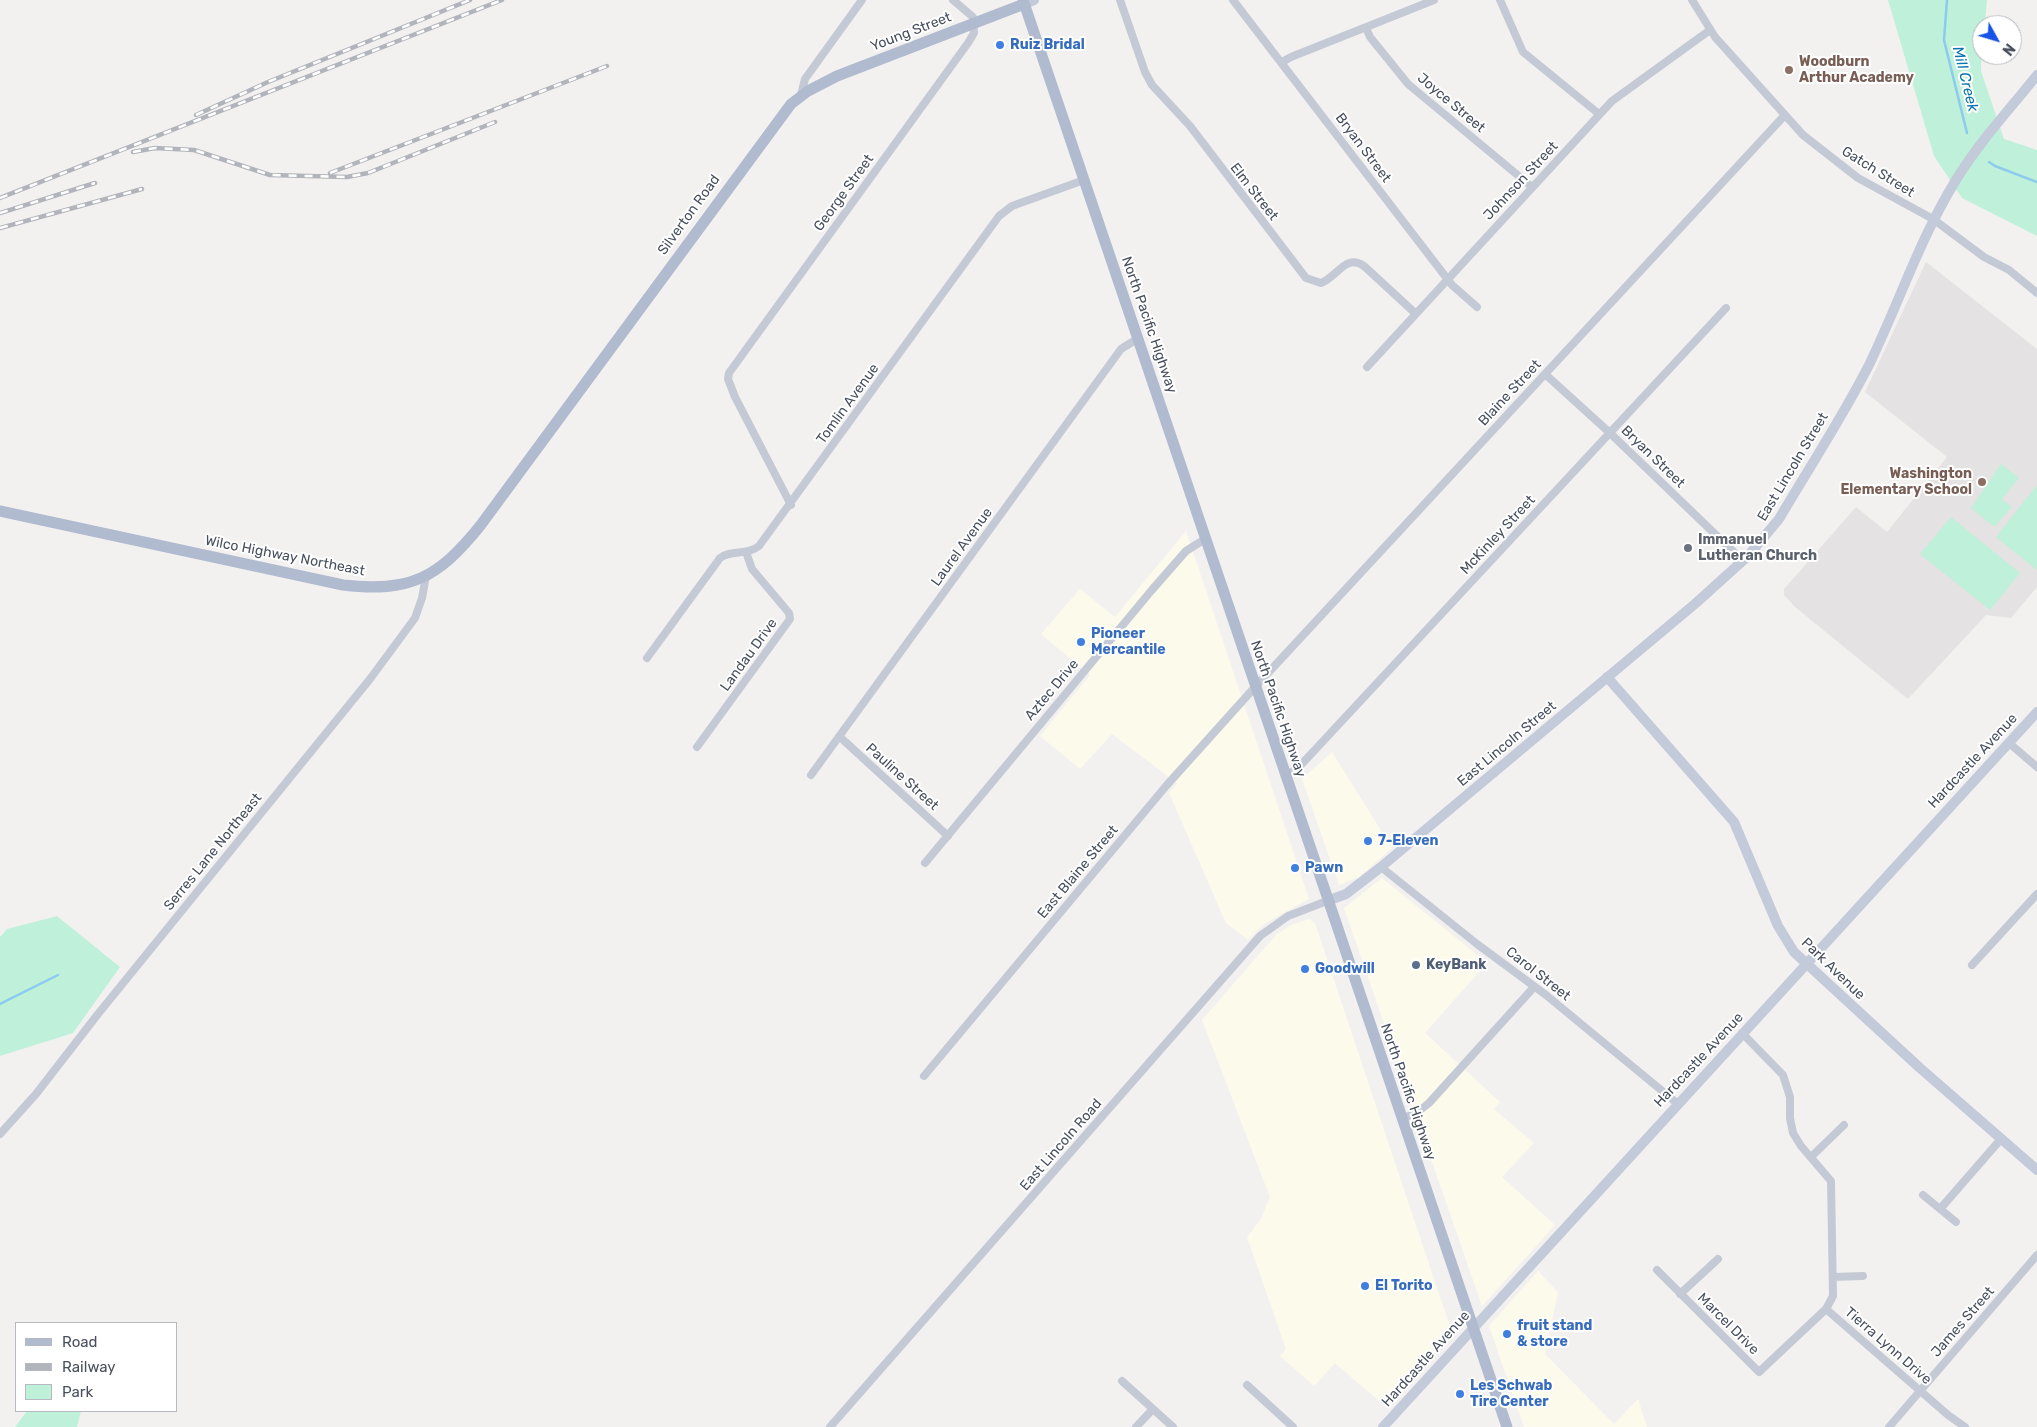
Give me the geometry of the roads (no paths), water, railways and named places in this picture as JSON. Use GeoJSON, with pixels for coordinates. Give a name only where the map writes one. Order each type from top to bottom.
{"type":"FeatureCollection","features":[{"type":"Feature","properties":{"kind":"main road","name":"Young Street"},"geometry":{"type":"LineString","coordinates":[[801,95],[837,76],[1027,1]]}},
{"type":"Feature","properties":{"kind":"main road","name":"North Pacific Highway"},"geometry":{"type":"LineString","coordinates":[[1027,1],[1084,180],[1507,1427]]}},
{"type":"Feature","properties":{"kind":"main road","name":"Silverton Road"},"geometry":{"type":"LineString","coordinates":[[538,447],[780,115],[801,95]]}},
{"type":"Feature","properties":{"kind":"main road","name":"Wilco Highway Northeast"},"geometry":{"type":"LineString","coordinates":[[0,511],[343,585],[392,587],[407,584],[426,576],[443,566],[460,551],[538,447]]}},
{"type":"Feature","properties":{"kind":"street","name":"Silverton Road"},"geometry":{"type":"LineString","coordinates":[[801,95],[805,79],[862,0]]}},
{"type":"Feature","properties":{"kind":"street"},"geometry":{"type":"LineString","coordinates":[[953,0],[970,12],[974,23]]}},
{"type":"Feature","properties":{"kind":"street","name":"Elm Street"},"geometry":{"type":"LineString","coordinates":[[1120,0],[1145,72],[1152,85],[1190,126],[1301,273],[1310,281],[1321,283],[1330,279],[1348,262],[1357,261],[1415,313]]}},
{"type":"Feature","properties":{"kind":"street","name":"Bryan Street"},"geometry":{"type":"LineString","coordinates":[[1233,0],[1448,278],[1477,308]]}},
{"type":"Feature","properties":{"kind":"street"},"geometry":{"type":"LineString","coordinates":[[1282,62],[1290,56],[1434,0]]}},
{"type":"Feature","properties":{"kind":"street"},"geometry":{"type":"LineString","coordinates":[[1500,0],[1523,52],[1599,114]]}},
{"type":"Feature","properties":{"kind":"street","name":"Gatch Street"},"geometry":{"type":"LineString","coordinates":[[1692,0],[1710,30],[1784,116],[1803,135],[1841,166],[1933,220],[1984,257],[2008,270],[2037,293]]}},
{"type":"Feature","properties":{"kind":"street","name":"George Street"},"geometry":{"type":"LineString","coordinates":[[791,505],[735,397],[728,376],[736,362],[968,43],[974,33],[974,23]]}},
{"type":"Feature","properties":{"kind":"street","name":"Joyce Street"},"geometry":{"type":"LineString","coordinates":[[1366,28],[1370,37],[1408,84],[1532,187]]}},
{"type":"Feature","properties":{"kind":"street","name":"Johnson Street"},"geometry":{"type":"LineString","coordinates":[[1367,367],[1599,114],[1626,89],[1710,30]]}},
{"type":"Feature","properties":{"kind":"street","name":"East Lincoln Street"},"geometry":{"type":"LineString","coordinates":[[1327,901],[1346,894],[1381,867],[1677,620],[1742,560],[1774,526],[1854,392],[1891,317],[1933,220],[1961,172],[2037,75]]}},
{"type":"Feature","properties":{"kind":"street","name":"Blaine Street"},"geometry":{"type":"LineString","coordinates":[[1255,687],[1784,116]]}},
{"type":"Feature","properties":{"kind":"street","name":"Tomlin Avenue"},"geometry":{"type":"LineString","coordinates":[[647,658],[717,562],[728,554],[746,552],[759,546],[791,505],[999,216],[1012,206],[1084,180]]}},
{"type":"Feature","properties":{"kind":"street","name":"McKinley Street"},"geometry":{"type":"LineString","coordinates":[[1285,776],[1299,767],[1726,308]]}},
{"type":"Feature","properties":{"kind":"street","name":"Laurel Avenue"},"geometry":{"type":"LineString","coordinates":[[811,775],[1121,349],[1138,339]]}},
{"type":"Feature","properties":{"kind":"street","name":"Bryan Street"},"geometry":{"type":"LineString","coordinates":[[1545,374],[1610,433],[1742,560]]}},
{"type":"Feature","properties":{"kind":"street","name":"Aztec Drive"},"geometry":{"type":"LineString","coordinates":[[925,863],[1151,591],[1186,551],[1205,539]]}},
{"type":"Feature","properties":{"kind":"street","name":"Landau Drive"},"geometry":{"type":"LineString","coordinates":[[698,747],[790,619],[789,613],[752,569],[746,552]]}},
{"type":"Feature","properties":{"kind":"street","name":"Serres Lane Northeast"},"geometry":{"type":"LineString","coordinates":[[0,1134],[36,1094],[103,1007],[376,671],[415,618],[422,598],[426,576]]}},
{"type":"Feature","properties":{"kind":"street","name":"Park Avenue"},"geometry":{"type":"LineString","coordinates":[[1607,677],[1734,822],[1783,936],[1794,952],[2037,1170]]}},
{"type":"Feature","properties":{"kind":"street","name":"East Blaine Street"},"geometry":{"type":"LineString","coordinates":[[924,1076],[1166,786],[1255,687]]}},
{"type":"Feature","properties":{"kind":"street","name":"Hardcastle Avenue"},"geometry":{"type":"LineString","coordinates":[[1383,1427],[2037,712]]}},
{"type":"Feature","properties":{"kind":"street","name":"Pauline Street"},"geometry":{"type":"LineString","coordinates":[[840,737],[948,836]]}},
{"type":"Feature","properties":{"kind":"street"},"geometry":{"type":"LineString","coordinates":[[2009,743],[2037,767]]}},
{"type":"Feature","properties":{"kind":"street","name":"Carol Street"},"geometry":{"type":"LineString","coordinates":[[1381,867],[1546,995],[1678,1104]]}},
{"type":"Feature","properties":{"kind":"street"},"geometry":{"type":"LineString","coordinates":[[1972,965],[2037,894]]}},
{"type":"Feature","properties":{"kind":"street","name":"East Lincoln Road"},"geometry":{"type":"LineString","coordinates":[[830,1427],[1271,926],[1288,916],[1327,901]]}},
{"type":"Feature","properties":{"kind":"street"},"geometry":{"type":"LineString","coordinates":[[1402,1119],[1423,1108],[1534,987]]}},
{"type":"Feature","properties":{"kind":"street","name":"Tierra Lynn Drive"},"geometry":{"type":"LineString","coordinates":[[1742,1033],[1783,1074],[1790,1096],[1790,1126],[1797,1140],[1830,1181],[1833,1277],[1832,1301],[1826,1309],[1965,1427]]}},
{"type":"Feature","properties":{"kind":"street"},"geometry":{"type":"LineString","coordinates":[[1811,1157],[1844,1125]]}},
{"type":"Feature","properties":{"kind":"street"},"geometry":{"type":"LineString","coordinates":[[1940,1209],[2001,1139]]}},
{"type":"Feature","properties":{"kind":"street"},"geometry":{"type":"LineString","coordinates":[[1923,1195],[1956,1222]]}},
{"type":"Feature","properties":{"kind":"street","name":"James Street"},"geometry":{"type":"LineString","coordinates":[[1889,1427],[2037,1255]]}},
{"type":"Feature","properties":{"kind":"street"},"geometry":{"type":"LineString","coordinates":[[1680,1294],[1718,1258]]}},
{"type":"Feature","properties":{"kind":"street","name":"Marcel Drive"},"geometry":{"type":"LineString","coordinates":[[1657,1270],[1759,1372],[1826,1309]]}},
{"type":"Feature","properties":{"kind":"street"},"geometry":{"type":"LineString","coordinates":[[1833,1277],[1863,1276]]}},
{"type":"Feature","properties":{"kind":"street"},"geometry":{"type":"LineString","coordinates":[[1122,1382],[1173,1427]]}},
{"type":"Feature","properties":{"kind":"street"},"geometry":{"type":"LineString","coordinates":[[1246,1385],[1293,1427]]}},
{"type":"Feature","properties":{"kind":"street"},"geometry":{"type":"LineString","coordinates":[[1136,1427],[1153,1409]]}},
{"type":"Feature","properties":{"kind":"waterway","name":"Mill Creek"},"geometry":{"type":"LineString","coordinates":[[1947,0],[1944,40],[1967,133]]}},
{"type":"Feature","properties":{"kind":"waterway","name":"Mill Creek"},"geometry":{"type":"LineString","coordinates":[[1989,162],[2037,182]]}},
{"type":"Feature","properties":{"kind":"waterway"},"geometry":{"type":"LineString","coordinates":[[0,1004],[58,975]]}},
{"type":"Feature","properties":{"kind":"railway"},"geometry":{"type":"LineString","coordinates":[[196,115],[268,82],[470,0]]}},
{"type":"Feature","properties":{"kind":"railway"},"geometry":{"type":"LineString","coordinates":[[0,198],[502,0]]}},
{"type":"Feature","properties":{"kind":"railway"},"geometry":{"type":"LineString","coordinates":[[330,173],[607,66]]}},
{"type":"Feature","properties":{"kind":"railway"},"geometry":{"type":"LineString","coordinates":[[133,152],[155,148],[194,150],[270,175],[347,177],[368,173],[495,122]]}},
{"type":"Feature","properties":{"kind":"railway"},"geometry":{"type":"LineString","coordinates":[[0,213],[95,183]]}},
{"type":"Feature","properties":{"kind":"railway"},"geometry":{"type":"LineString","coordinates":[[0,228],[142,189]]}},
{"type":"Feature","properties":{"kind":"place","name":"Ruiz Bridal"},"geometry":{"type":"Point","coordinates":[1000,45]}},
{"type":"Feature","properties":{"kind":"place","name":"Woodburn Arthur Academy"},"geometry":{"type":"Point","coordinates":[1789,70]}},
{"type":"Feature","properties":{"kind":"place","name":"Washington Elementary School"},"geometry":{"type":"Point","coordinates":[1982,482]}},
{"type":"Feature","properties":{"kind":"place","name":"Immanuel Lutheran Church"},"geometry":{"type":"Point","coordinates":[1688,548]}},
{"type":"Feature","properties":{"kind":"place","name":"Pioneer Mercantile"},"geometry":{"type":"Point","coordinates":[1081,642]}},
{"type":"Feature","properties":{"kind":"place","name":"7-Eleven"},"geometry":{"type":"Point","coordinates":[1368,841]}},
{"type":"Feature","properties":{"kind":"place","name":"Pawn"},"geometry":{"type":"Point","coordinates":[1295,868]}},
{"type":"Feature","properties":{"kind":"place","name":"KeyBank"},"geometry":{"type":"Point","coordinates":[1416,965]}},
{"type":"Feature","properties":{"kind":"place","name":"Goodwill"},"geometry":{"type":"Point","coordinates":[1305,969]}},
{"type":"Feature","properties":{"kind":"place","name":"El Torito"},"geometry":{"type":"Point","coordinates":[1365,1286]}},
{"type":"Feature","properties":{"kind":"place","name":"fruit stand & store"},"geometry":{"type":"Point","coordinates":[1507,1334]}},
{"type":"Feature","properties":{"kind":"place","name":"Les Schwab Tire Center"},"geometry":{"type":"Point","coordinates":[1460,1394]}}]}
